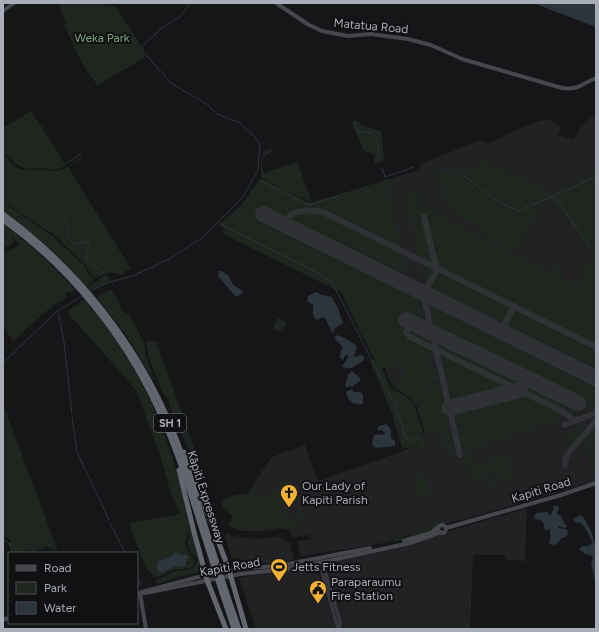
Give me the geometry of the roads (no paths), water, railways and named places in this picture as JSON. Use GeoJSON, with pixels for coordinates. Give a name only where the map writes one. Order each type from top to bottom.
{"type":"FeatureCollection","features":[{"type":"Feature","properties":{"kind":"highway","name":"Kāpiti Expressway"},"geometry":{"type":"LineString","coordinates":[[3,214],[40,243],[115,327],[134,355],[162,405],[172,430],[224,592],[234,629]]}},
{"type":"Feature","properties":{"kind":"highway","name":"Kāpiti Expressway"},"geometry":{"type":"LineString","coordinates":[[3,220],[37,247],[77,283]]}},
{"type":"Feature","properties":{"kind":"highway","name":"Kāpiti Expressway"},"geometry":{"type":"LineString","coordinates":[[93,302],[143,379],[158,408],[171,440],[214,561]]}},
{"type":"Feature","properties":{"kind":"highway"},"geometry":{"type":"LineString","coordinates":[[172,430],[182,448],[197,484],[230,573],[246,629]]}},
{"type":"Feature","properties":{"kind":"highway"},"geometry":{"type":"LineString","coordinates":[[171,440],[190,519],[207,578],[226,629]]}},
{"type":"Feature","properties":{"kind":"highway","name":"Kāpiti Expressway"},"geometry":{"type":"LineString","coordinates":[[224,592],[239,629]]}},
{"type":"Feature","properties":{"kind":"main road"},"geometry":{"type":"LineString","coordinates":[[3,11],[14,3]]}},
{"type":"Feature","properties":{"kind":"main road","name":"Matatua Road"},"geometry":{"type":"LineString","coordinates":[[276,3],[309,25],[322,31],[348,36],[371,34],[408,39],[431,45],[469,61],[562,88],[580,87],[596,78]]}},
{"type":"Feature","properties":{"kind":"main road","name":"Kapiti Road"},"geometry":{"type":"LineString","coordinates":[[446,528],[561,495],[596,483]]}},
{"type":"Feature","properties":{"kind":"main road"},"geometry":{"type":"LineString","coordinates":[[442,525],[446,528],[444,532],[441,532],[438,530],[438,527],[442,525]]}},
{"type":"Feature","properties":{"kind":"main road","name":"Kapiti Road"},"geometry":{"type":"LineString","coordinates":[[138,593],[152,588],[230,573],[278,566],[405,541],[431,533],[438,527]]}},
{"type":"Feature","properties":{"kind":"main road","name":"Kapiti Road"},"geometry":{"type":"LineString","coordinates":[[230,573],[285,569],[410,543],[441,532]]}},
{"type":"Feature","properties":{"kind":"main road"},"geometry":{"type":"LineString","coordinates":[[405,541],[410,543]]}},
{"type":"Feature","properties":{"kind":"main road"},"geometry":{"type":"LineString","coordinates":[[138,593],[146,629]]}},
{"type":"Feature","properties":{"kind":"street"},"geometry":{"type":"LineString","coordinates":[[325,556],[320,562],[320,570],[331,599]]}},
{"type":"Feature","properties":{"kind":"street"},"geometry":{"type":"LineString","coordinates":[[313,559],[320,562],[326,573],[337,625],[340,629]]}},
{"type":"Feature","properties":{"kind":"street"},"geometry":{"type":"LineString","coordinates":[[320,570],[326,573]]}},
{"type":"Feature","properties":{"kind":"water"},"geometry":{"type":"Polygon","coordinates":[[[533,3],[596,3],[596,27],[533,3]]]}},
{"type":"Feature","properties":{"kind":"water"},"geometry":{"type":"Polygon","coordinates":[[[219,271],[222,271],[229,276],[233,285],[244,292],[237,297],[235,296],[218,276],[219,271]]]}},
{"type":"Feature","properties":{"kind":"water"},"geometry":{"type":"Polygon","coordinates":[[[316,292],[332,297],[337,306],[343,323],[335,328],[333,334],[325,318],[323,317],[317,320],[315,318],[313,315],[313,305],[307,301],[308,296],[316,292]]]}},
{"type":"Feature","properties":{"kind":"water"},"geometry":{"type":"Polygon","coordinates":[[[337,335],[347,339],[357,346],[354,357],[361,355],[364,356],[364,360],[352,368],[345,368],[342,366],[348,356],[347,354],[344,357],[344,360],[340,358],[342,348],[334,337],[337,335]]]}},
{"type":"Feature","properties":{"kind":"water"},"geometry":{"type":"Polygon","coordinates":[[[352,371],[361,380],[353,386],[346,387],[348,375],[352,371]]]}},
{"type":"Feature","properties":{"kind":"water"},"geometry":{"type":"Polygon","coordinates":[[[352,389],[354,392],[360,392],[363,395],[363,404],[356,404],[348,398],[346,392],[352,389]]]}},
{"type":"Feature","properties":{"kind":"water"},"geometry":{"type":"Polygon","coordinates":[[[387,424],[391,430],[391,438],[395,441],[395,446],[375,448],[372,444],[374,435],[385,434],[382,430],[377,430],[379,426],[387,424]]]}},
{"type":"Feature","properties":{"kind":"water"},"geometry":{"type":"Polygon","coordinates":[[[554,505],[558,506],[559,510],[557,515],[560,515],[566,526],[566,528],[558,526],[558,528],[566,529],[568,532],[567,536],[562,538],[555,545],[549,544],[551,535],[550,529],[545,530],[543,522],[539,519],[536,520],[534,517],[536,513],[548,512],[549,515],[552,514],[552,511],[554,511],[554,505]]]}},
{"type":"Feature","properties":{"kind":"water"},"geometry":{"type":"Polygon","coordinates":[[[581,515],[587,523],[594,539],[596,557],[596,585],[591,563],[593,558],[591,555],[585,554],[579,549],[582,546],[590,545],[593,542],[584,526],[575,522],[573,519],[581,515]]]}},
{"type":"Feature","properties":{"kind":"water"},"geometry":{"type":"Polygon","coordinates":[[[176,552],[182,555],[186,554],[189,557],[186,566],[174,567],[162,573],[158,571],[156,568],[158,561],[171,556],[176,552]]]}},
{"type":"Feature","properties":{"kind":"waterway"},"geometry":{"type":"LineString","coordinates":[[90,291],[107,283],[135,275],[171,258],[202,238],[243,197],[258,170],[260,145],[255,137],[240,123],[217,114],[207,104],[172,84],[143,52],[142,47],[147,41],[160,29],[180,17],[190,3]]}},
{"type":"Feature","properties":{"kind":"waterway"},"geometry":{"type":"LineString","coordinates":[[353,122],[358,131],[371,133],[374,136],[378,142],[379,158]]}},
{"type":"Feature","properties":{"kind":"waterway"},"geometry":{"type":"LineString","coordinates":[[382,168],[385,177],[414,167]]}},
{"type":"Feature","properties":{"kind":"waterway"},"geometry":{"type":"LineString","coordinates":[[464,176],[499,202],[518,211],[596,177]]}},
{"type":"Feature","properties":{"kind":"waterway"},"geometry":{"type":"LineString","coordinates":[[260,180],[308,205],[338,196]]}},
{"type":"Feature","properties":{"kind":"waterway"},"geometry":{"type":"LineString","coordinates":[[551,197],[561,205],[590,248]]}},
{"type":"Feature","properties":{"kind":"waterway"},"geometry":{"type":"LineString","coordinates":[[64,221],[68,225],[68,236],[72,242],[76,244],[86,242],[89,243],[86,255],[87,260],[103,273]]}},
{"type":"Feature","properties":{"kind":"waterway"},"geometry":{"type":"LineString","coordinates":[[220,224],[309,268],[332,282],[385,386]]}},
{"type":"Feature","properties":{"kind":"waterway"},"geometry":{"type":"LineString","coordinates":[[3,363],[55,313],[82,296]]}},
{"type":"Feature","properties":{"kind":"waterway"},"geometry":{"type":"LineString","coordinates":[[59,315],[64,342],[72,414]]}},
{"type":"Feature","properties":{"kind":"waterway"},"geometry":{"type":"LineString","coordinates":[[387,391],[396,404],[396,411],[403,426],[405,438],[410,441],[421,439],[423,443]]}},
{"type":"Feature","properties":{"kind":"waterway"},"geometry":{"type":"LineString","coordinates":[[72,417],[77,452],[109,520]]}},
{"type":"Feature","properties":{"kind":"waterway"},"geometry":{"type":"LineString","coordinates":[[110,523],[124,552]]}},
{"type":"Feature","properties":{"kind":"waterway"},"geometry":{"type":"LineString","coordinates":[[3,538],[10,545],[13,552]]}},
{"type":"Feature","properties":{"kind":"waterway"},"geometry":{"type":"LineString","coordinates":[[138,580],[141,585]]}},
{"type":"Feature","properties":{"kind":"place","name":"Our Lady of Kapiti Parish"},"geometry":{"type":"Point","coordinates":[289,508]}},
{"type":"Feature","properties":{"kind":"place","name":"Jetts Fitness"},"geometry":{"type":"Point","coordinates":[279,582]}},
{"type":"Feature","properties":{"kind":"place","name":"Paraparaumu Fire Station"},"geometry":{"type":"Point","coordinates":[318,604]}},
{"type":"Feature","properties":{"kind":"park label","name":"Weka Park"},"geometry":{"type":"Point","coordinates":[102,38]}}]}
